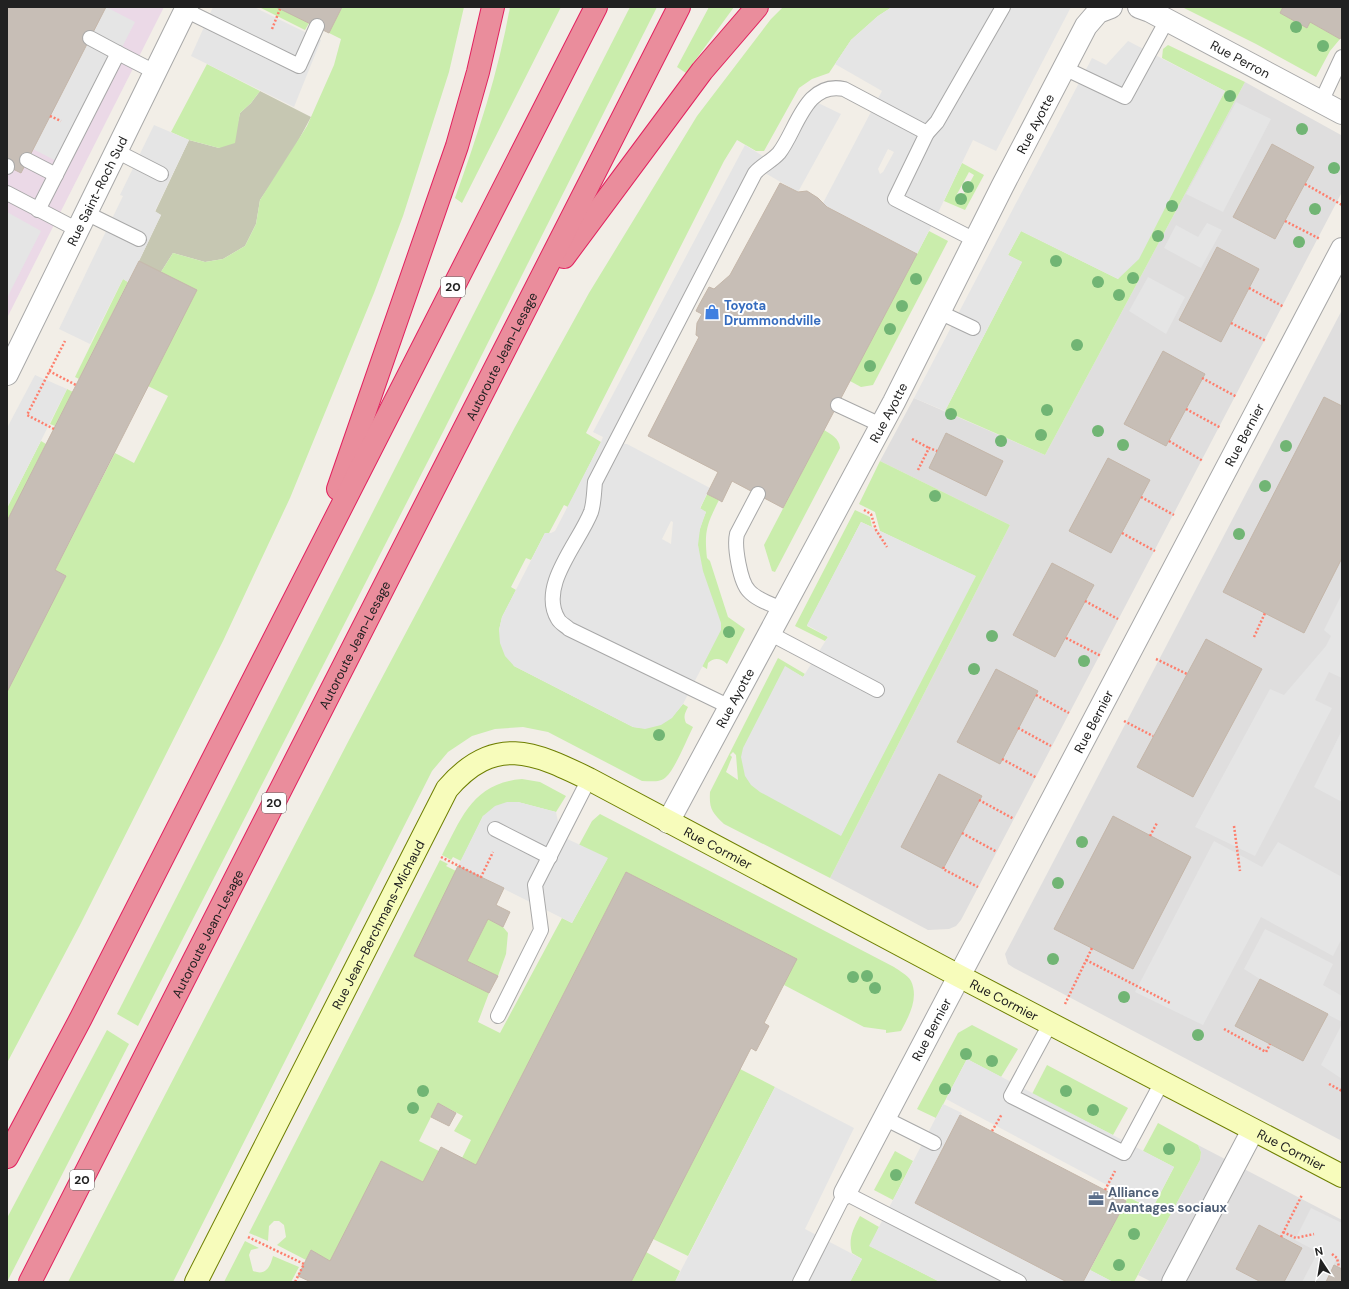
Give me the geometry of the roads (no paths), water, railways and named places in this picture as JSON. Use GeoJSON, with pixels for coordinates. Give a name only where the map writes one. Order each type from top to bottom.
{"type":"FeatureCollection","features":[{"type":"Feature","properties":{"kind":"highway"},"geometry":{"type":"LineString","coordinates":[[311,567],[457,146],[478,72],[493,7]]}},
{"type":"Feature","properties":{"kind":"highway","name":"20"},"geometry":{"type":"LineString","coordinates":[[7,1158],[81,1018],[596,7]]}},
{"type":"Feature","properties":{"kind":"highway","name":"Autoroute Jean-Lesage"},"geometry":{"type":"LineString","coordinates":[[30,1282],[679,7]]}},
{"type":"Feature","properties":{"kind":"highway"},"geometry":{"type":"LineString","coordinates":[[528,306],[702,71],[757,7]]}},
{"type":"Feature","properties":{"kind":"street","name":"Rue Ayotte"},"geometry":{"type":"LineString","coordinates":[[668,822],[881,425],[1086,26],[1098,12],[1111,7]]}},
{"type":"Feature","properties":{"kind":"street","name":"Rue Perron"},"geometry":{"type":"LineString","coordinates":[[1139,7],[1342,113]]}},
{"type":"Feature","properties":{"kind":"street","name":"Rue Saint-Roch Sud"},"geometry":{"type":"LineString","coordinates":[[7,374],[186,9]]}},
{"type":"Feature","properties":{"kind":"street","name":"Rue Bernier"},"geometry":{"type":"LineString","coordinates":[[845,1194],[1342,249]]}},
{"type":"Feature","properties":{"kind":"street","name":"Rue Jean-Berchmans-Michaud"},"geometry":{"type":"LineString","coordinates":[[196,1282],[447,789],[459,775],[474,764],[507,754],[536,755],[589,779],[668,822]]}},
{"type":"Feature","properties":{"kind":"street","name":"Rue Cormier"},"geometry":{"type":"LineString","coordinates":[[668,822],[1050,1024],[1342,1176]]}},
{"type":"Feature","properties":{"kind":"street"},"geometry":{"type":"LineString","coordinates":[[1173,1282],[1253,1130]]}},
{"type":"Feature","properties":{"kind":"lane"},"geometry":{"type":"LineString","coordinates":[[975,240],[895,199],[927,133],[937,122],[1003,7]]}},
{"type":"Feature","properties":{"kind":"lane"},"geometry":{"type":"LineString","coordinates":[[186,9],[299,66],[317,26]]}},
{"type":"Feature","properties":{"kind":"lane"},"geometry":{"type":"LineString","coordinates":[[1064,68],[1125,98],[1166,20]]}},
{"type":"Feature","properties":{"kind":"lane"},"geometry":{"type":"LineString","coordinates":[[90,38],[155,72]]}},
{"type":"Feature","properties":{"kind":"lane"},"geometry":{"type":"LineString","coordinates":[[38,210],[118,53]]}},
{"type":"Feature","properties":{"kind":"lane"},"geometry":{"type":"LineString","coordinates":[[1321,102],[1342,57]]}},
{"type":"Feature","properties":{"kind":"lane"},"geometry":{"type":"LineString","coordinates":[[730,707],[569,629],[558,621],[553,608],[552,595],[556,580],[591,511],[595,482],[755,172],[778,153],[810,99],[824,90],[835,87],[844,89],[927,133]]}},
{"type":"Feature","properties":{"kind":"lane"},"geometry":{"type":"LineString","coordinates":[[116,151],[161,174]]}},
{"type":"Feature","properties":{"kind":"lane"},"geometry":{"type":"LineString","coordinates":[[27,160],[56,175]]}},
{"type":"Feature","properties":{"kind":"lane"},"geometry":{"type":"LineString","coordinates":[[7,193],[38,210],[139,239]]}},
{"type":"Feature","properties":{"kind":"lane"},"geometry":{"type":"LineString","coordinates":[[939,312],[973,328]]}},
{"type":"Feature","properties":{"kind":"lane"},"geometry":{"type":"LineString","coordinates":[[838,405],[881,425]]}},
{"type":"Feature","properties":{"kind":"lane"},"geometry":{"type":"LineString","coordinates":[[758,494],[737,534],[735,541],[736,552],[746,588],[756,597],[782,609]]}},
{"type":"Feature","properties":{"kind":"lane"},"geometry":{"type":"LineString","coordinates":[[769,633],[877,690]]}},
{"type":"Feature","properties":{"kind":"lane"},"geometry":{"type":"LineString","coordinates":[[498,1016],[541,930],[535,885],[589,779]]}},
{"type":"Feature","properties":{"kind":"lane"},"geometry":{"type":"LineString","coordinates":[[498,831],[550,857]]}},
{"type":"Feature","properties":{"kind":"lane"},"geometry":{"type":"LineString","coordinates":[[1050,1024],[1012,1096],[1124,1153],[1162,1082]]}},
{"type":"Feature","properties":{"kind":"lane"},"geometry":{"type":"LineString","coordinates":[[884,1118],[934,1143]]}},
{"type":"Feature","properties":{"kind":"lane"},"geometry":{"type":"LineString","coordinates":[[800,1282],[845,1194],[1019,1282]]}},
{"type":"Feature","properties":{"kind":"place","name":"Toyota Drummondville"},"geometry":{"type":"Point","coordinates":[712,312]}},
{"type":"Feature","properties":{"kind":"place","name":"Alliance Avantages sociaux"},"geometry":{"type":"Point","coordinates":[1096,1199]}}]}
